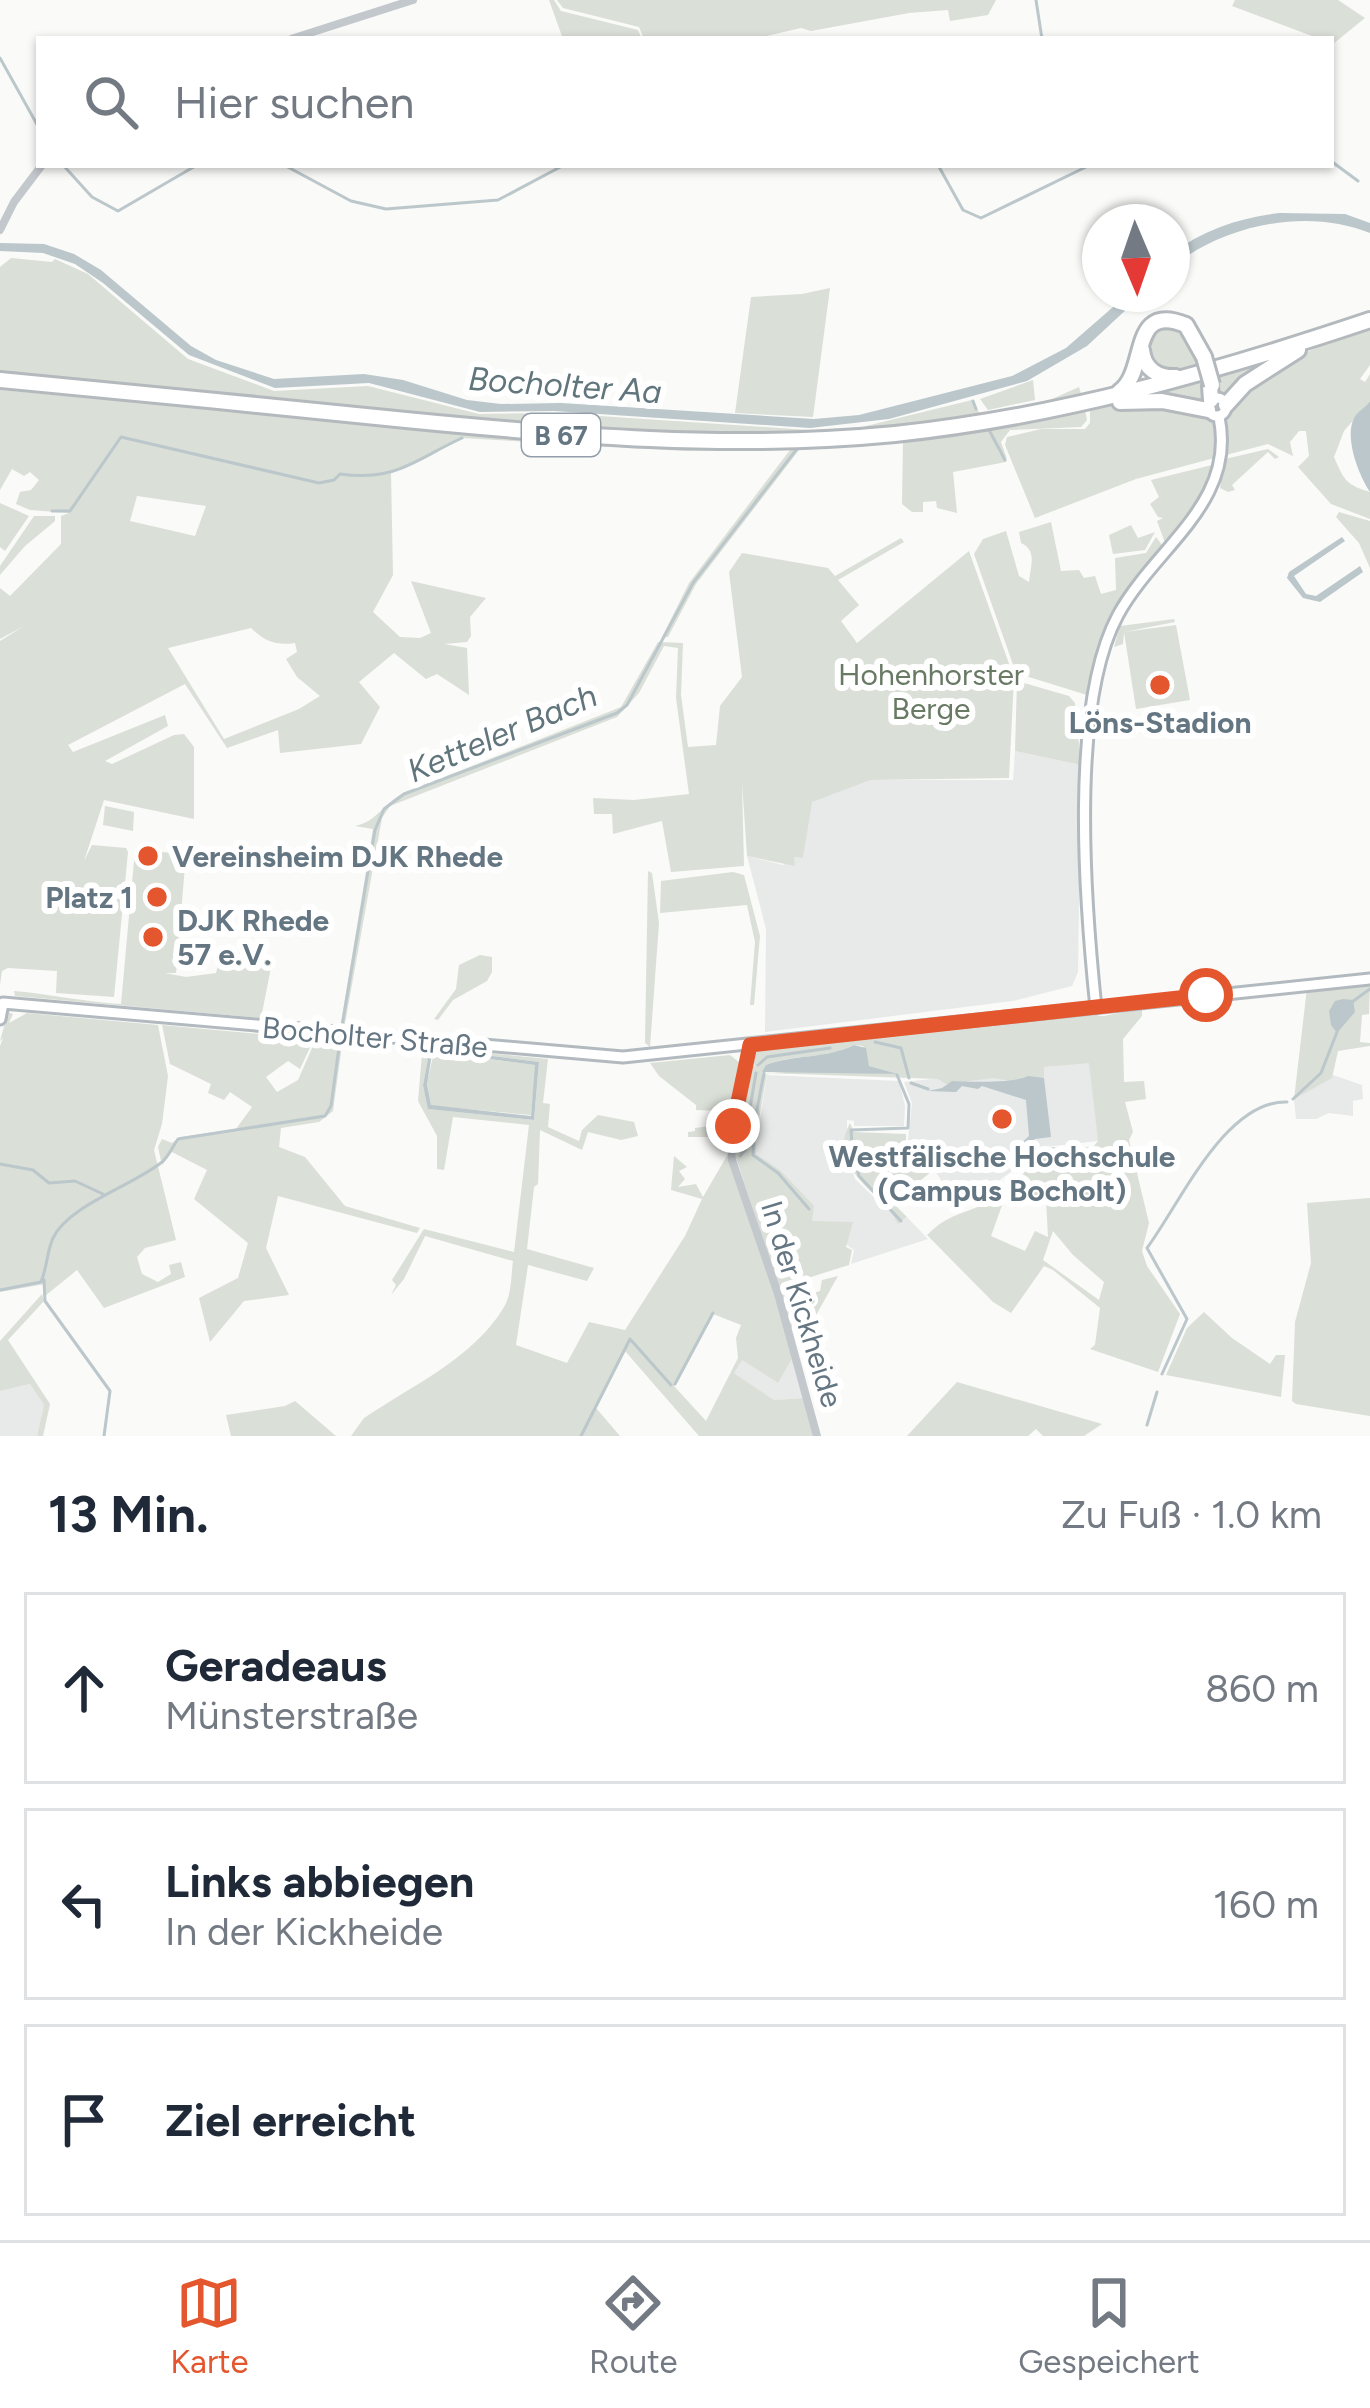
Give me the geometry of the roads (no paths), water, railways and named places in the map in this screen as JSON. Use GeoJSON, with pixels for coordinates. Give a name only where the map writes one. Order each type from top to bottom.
{"type":"FeatureCollection","features":[{"type":"Feature","properties":{"kind":"highway","name":"B 67"},"geometry":{"type":"LineString","coordinates":[[1085,404],[1127,388],[1142,338],[1156,323],[1172,320],[1186,326],[1211,389]]}},
{"type":"Feature","properties":{"kind":"highway","name":"B 67"},"geometry":{"type":"LineString","coordinates":[[1085,404],[1148,400],[1245,384],[1274,363],[1370,322]]}},
{"type":"Feature","properties":{"kind":"highway","name":"B 67"},"geometry":{"type":"LineString","coordinates":[[0,381],[553,437],[687,445],[896,436],[1085,404],[1211,389],[1370,322]]}},
{"type":"Feature","properties":{"kind":"highway","name":"B 67"},"geometry":{"type":"LineString","coordinates":[[1180,325],[1195,340],[1211,389],[1156,374],[1145,364],[1142,344],[1151,328],[1180,325]]}},
{"type":"Feature","properties":{"kind":"highway","name":"B 67"},"geometry":{"type":"LineString","coordinates":[[1085,404],[1343,332]]}},
{"type":"Feature","properties":{"kind":"main road"},"geometry":{"type":"LineString","coordinates":[[1096,1008],[1087,838],[1094,689],[1103,650],[1132,590],[1212,490],[1222,449],[1211,389]]}},
{"type":"Feature","properties":{"kind":"main road","name":"Bocholter Straße"},"geometry":{"type":"LineString","coordinates":[[2,1003],[599,1057],[646,1056],[1370,980]]}},
{"type":"Feature","properties":{"kind":"main road"},"geometry":{"type":"LineString","coordinates":[[0,1019],[2,1003]]}},
{"type":"Feature","properties":{"kind":"street"},"geometry":{"type":"LineString","coordinates":[[300,36],[413,0]]}},
{"type":"Feature","properties":{"kind":"street"},"geometry":{"type":"LineString","coordinates":[[0,230],[40,168]]}},
{"type":"Feature","properties":{"kind":"street","name":"In der Kickheide"},"geometry":{"type":"LineString","coordinates":[[750,1045],[730,1140],[733,1160],[778,1294],[817,1436]]}},
{"type":"Feature","properties":{"kind":"waterway"},"geometry":{"type":"LineString","coordinates":[[1036,0],[1042,36]]}},
{"type":"Feature","properties":{"kind":"waterway"},"geometry":{"type":"LineString","coordinates":[[0,58],[36,123]]}},
{"type":"Feature","properties":{"kind":"waterway"},"geometry":{"type":"LineString","coordinates":[[1334,163],[1358,181]]}},
{"type":"Feature","properties":{"kind":"waterway"},"geometry":{"type":"LineString","coordinates":[[66,168],[92,197],[118,211],[192,168]]}},
{"type":"Feature","properties":{"kind":"waterway"},"geometry":{"type":"LineString","coordinates":[[290,168],[351,201],[386,209],[498,200],[558,168]]}},
{"type":"Feature","properties":{"kind":"waterway"},"geometry":{"type":"LineString","coordinates":[[940,168],[963,210],[981,218],[1084,168]]}},
{"type":"Feature","properties":{"kind":"waterway"},"geometry":{"type":"LineString","coordinates":[[973,401],[976,409]]}},
{"type":"Feature","properties":{"kind":"waterway"},"geometry":{"type":"LineString","coordinates":[[988,428],[1005,460]]}},
{"type":"Feature","properties":{"kind":"waterway"},"geometry":{"type":"LineString","coordinates":[[52,511],[70,511],[121,437],[319,483],[340,474],[391,472],[462,438]]}},
{"type":"Feature","properties":{"kind":"waterway","name":"Ketteler Bach"},"geometry":{"type":"LineString","coordinates":[[342,1026],[375,830],[384,809],[404,794],[617,713],[627,705],[693,583],[796,450]]}},
{"type":"Feature","properties":{"kind":"waterway"},"geometry":{"type":"LineString","coordinates":[[1352,1002],[1370,989]]}},
{"type":"Feature","properties":{"kind":"waterway"},"geometry":{"type":"LineString","coordinates":[[1293,1099],[1321,1073],[1337,1032]]}},
{"type":"Feature","properties":{"kind":"waterway"},"geometry":{"type":"LineString","coordinates":[[832,1040],[872,1036]]}},
{"type":"Feature","properties":{"kind":"waterway","name":"Ketteler Bach"},"geometry":{"type":"LineString","coordinates":[[0,1290],[41,1282],[51,1243],[61,1226],[150,1171],[178,1139],[325,1116],[331,1106],[340,1040]]}},
{"type":"Feature","properties":{"kind":"waterway"},"geometry":{"type":"LineString","coordinates":[[875,1042],[901,1048],[909,1078]]}},
{"type":"Feature","properties":{"kind":"waterway"},"geometry":{"type":"LineString","coordinates":[[758,1065],[767,1057],[830,1048]]}},
{"type":"Feature","properties":{"kind":"waterway"},"geometry":{"type":"LineString","coordinates":[[747,1125],[756,1073]]}},
{"type":"Feature","properties":{"kind":"waterway"},"geometry":{"type":"LineString","coordinates":[[754,1125],[764,1073]]}},
{"type":"Feature","properties":{"kind":"waterway"},"geometry":{"type":"LineString","coordinates":[[852,1145],[851,1130],[908,1128],[909,1104],[897,1075]]}},
{"type":"Feature","properties":{"kind":"waterway"},"geometry":{"type":"LineString","coordinates":[[911,1083],[928,1089]]}},
{"type":"Feature","properties":{"kind":"waterway"},"geometry":{"type":"LineString","coordinates":[[1162,1374],[1187,1319],[1147,1248],[1224,1136],[1265,1106],[1287,1102]]}},
{"type":"Feature","properties":{"kind":"waterway"},"geometry":{"type":"LineString","coordinates":[[740,1156],[747,1129]]}},
{"type":"Feature","properties":{"kind":"waterway"},"geometry":{"type":"LineString","coordinates":[[754,1130],[753,1155],[778,1173],[809,1209]]}},
{"type":"Feature","properties":{"kind":"waterway"},"geometry":{"type":"LineString","coordinates":[[853,1152],[859,1176],[901,1221]]}},
{"type":"Feature","properties":{"kind":"waterway"},"geometry":{"type":"LineString","coordinates":[[0,1164],[33,1170],[49,1183],[75,1181],[103,1194]]}},
{"type":"Feature","properties":{"kind":"waterway"},"geometry":{"type":"LineString","coordinates":[[44,1280],[45,1301],[110,1391],[104,1436]]}},
{"type":"Feature","properties":{"kind":"waterway"},"geometry":{"type":"LineString","coordinates":[[675,1384],[713,1313]]}},
{"type":"Feature","properties":{"kind":"waterway"},"geometry":{"type":"LineString","coordinates":[[581,1436],[630,1339],[671,1385]]}},
{"type":"Feature","properties":{"kind":"waterway"},"geometry":{"type":"LineString","coordinates":[[1147,1425],[1157,1392]]}},
{"type":"Feature","properties":{"kind":"place","name":"Löns-Stadion"},"geometry":{"type":"Point","coordinates":[1160,685]}},
{"type":"Feature","properties":{"kind":"place","name":"Vereinsheim DJK Rhede"},"geometry":{"type":"Point","coordinates":[148,856]}},
{"type":"Feature","properties":{"kind":"place","name":"Platz 1"},"geometry":{"type":"Point","coordinates":[157,897]}},
{"type":"Feature","properties":{"kind":"place","name":"DJK Rhede 57 e.V."},"geometry":{"type":"Point","coordinates":[153,937]}},
{"type":"Feature","properties":{"kind":"place","name":"Westfälische Hochschule (Campus Bocholt)"},"geometry":{"type":"Point","coordinates":[1002,1119]}},
{"type":"Feature","properties":{"kind":"water label","name":"Bocholter Aa"},"geometry":{"type":"Point","coordinates":[565,385]}},
{"type":"Feature","properties":{"kind":"park label","name":"Hohenhorster Berge"},"geometry":{"type":"Point","coordinates":[931,691]}}]}
